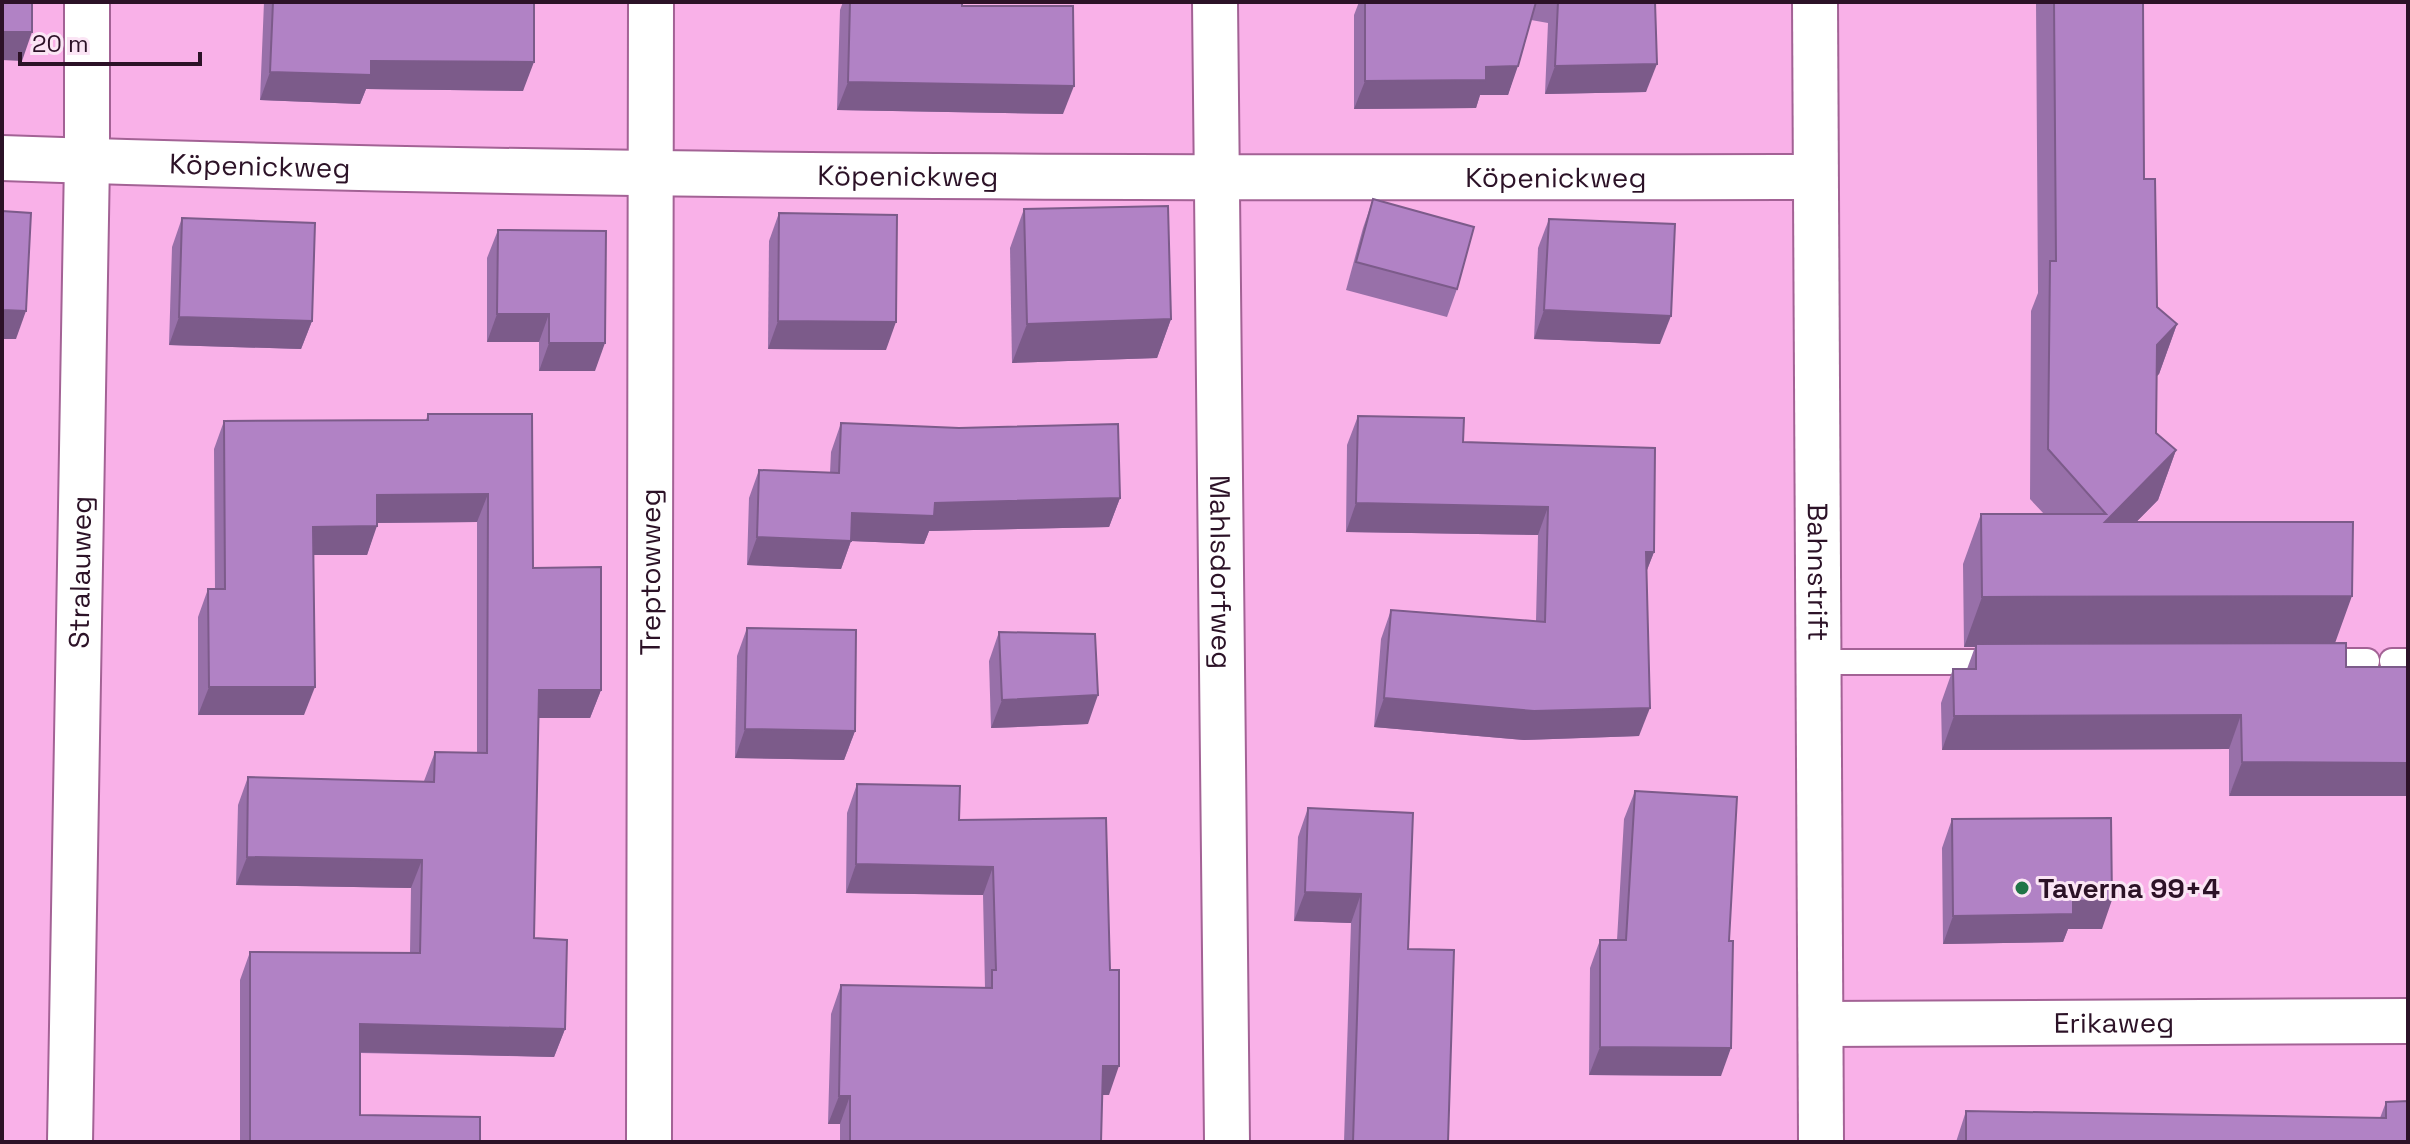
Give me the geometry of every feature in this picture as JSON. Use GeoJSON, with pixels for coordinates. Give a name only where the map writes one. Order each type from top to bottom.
{"type":"FeatureCollection","features":[{"type":"Feature","properties":{"kind":"street","name":"Stralauweg"},"geometry":{"type":"LineString","coordinates":[[70,1142],[87,2]]}},
{"type":"Feature","properties":{"kind":"street","name":"Treptowweg"},"geometry":{"type":"LineString","coordinates":[[649,1142],[651,2]]}},
{"type":"Feature","properties":{"kind":"street","name":"Mahlsdorfweg"},"geometry":{"type":"LineString","coordinates":[[1215,2],[1227,1142]]}},
{"type":"Feature","properties":{"kind":"street","name":"Bahnstrift"},"geometry":{"type":"LineString","coordinates":[[1815,2],[1821,1142]]}},
{"type":"Feature","properties":{"kind":"street","name":"Köpenickweg"},"geometry":{"type":"LineString","coordinates":[[2,158],[652,172],[1217,178],[1815,177]]}},
{"type":"Feature","properties":{"kind":"street","name":"Erikaweg"},"geometry":{"type":"LineString","coordinates":[[1822,1024],[2408,1021]]}},
{"type":"Feature","properties":{"kind":"lane"},"geometry":{"type":"LineString","coordinates":[[2288,661],[2367,661]]}},
{"type":"Feature","properties":{"kind":"lane"},"geometry":{"type":"LineString","coordinates":[[1819,662],[2022,662]]}},
{"type":"Feature","properties":{"kind":"building"},"geometry":{"type":"Polygon","coordinates":[[[2,2],[32,2],[32,32],[2,32],[2,2]]]}},
{"type":"Feature","properties":{"kind":"building"},"geometry":{"type":"Polygon","coordinates":[[[273,2],[534,2],[534,62],[371,61],[371,75],[270,72],[273,2]]]}},
{"type":"Feature","properties":{"kind":"building"},"geometry":{"type":"Polygon","coordinates":[[[850,2],[1073,6],[1074,86],[848,82],[850,2]]]}},
{"type":"Feature","properties":{"kind":"building"},"geometry":{"type":"Polygon","coordinates":[[[1365,2],[1536,2],[1518,66],[1486,67],[1486,80],[1365,81],[1365,2]]]}},
{"type":"Feature","properties":{"kind":"building"},"geometry":{"type":"Polygon","coordinates":[[[1558,2],[1655,2],[1657,64],[1555,66],[1558,2]]]}},
{"type":"Feature","properties":{"kind":"building"},"geometry":{"type":"Polygon","coordinates":[[[2054,2],[2143,2],[2144,179],[2155,179],[2157,307],[2177,324],[2157,345],[2156,433],[2176,450],[2105,522],[2353,522],[2352,596],[1982,597],[1981,514],[2106,514],[2048,449],[2050,261],[2056,261],[2054,2]]]}},
{"type":"Feature","properties":{"kind":"building"},"geometry":{"type":"Polygon","coordinates":[[[1373,199],[1474,227],[1457,289],[1356,262],[1373,199]]]}},
{"type":"Feature","properties":{"kind":"building"},"geometry":{"type":"Polygon","coordinates":[[[1168,206],[1171,319],[1027,324],[1024,209],[1168,206]]]}},
{"type":"Feature","properties":{"kind":"building"},"geometry":{"type":"Polygon","coordinates":[[[2,211],[31,213],[26,311],[2,310],[2,211]]]}},
{"type":"Feature","properties":{"kind":"building"},"geometry":{"type":"Polygon","coordinates":[[[779,213],[897,215],[896,322],[778,321],[779,213]]]}},
{"type":"Feature","properties":{"kind":"building"},"geometry":{"type":"Polygon","coordinates":[[[182,218],[315,223],[312,321],[179,317],[182,218]]]}},
{"type":"Feature","properties":{"kind":"building"},"geometry":{"type":"Polygon","coordinates":[[[1549,219],[1675,224],[1671,316],[1544,310],[1549,219]]]}},
{"type":"Feature","properties":{"kind":"building"},"geometry":{"type":"Polygon","coordinates":[[[498,230],[606,231],[605,343],[549,343],[549,314],[497,314],[498,230]]]}},
{"type":"Feature","properties":{"kind":"building"},"geometry":{"type":"Polygon","coordinates":[[[428,414],[532,414],[533,568],[601,567],[601,690],[539,690],[534,938],[567,940],[565,1029],[360,1024],[360,1115],[480,1117],[480,1142],[250,1142],[250,952],[420,953],[422,860],[247,857],[248,777],[434,782],[435,752],[487,753],[488,494],[377,495],[377,526],[313,527],[315,687],[209,687],[208,589],[225,589],[224,421],[428,420],[428,414]]]}},
{"type":"Feature","properties":{"kind":"building"},"geometry":{"type":"Polygon","coordinates":[[[1358,416],[1464,418],[1463,442],[1655,448],[1654,552],[1646,552],[1650,708],[1534,711],[1384,698],[1391,610],[1545,622],[1548,507],[1356,503],[1358,416]]]}},
{"type":"Feature","properties":{"kind":"building"},"geometry":{"type":"Polygon","coordinates":[[[841,423],[959,428],[1118,424],[1120,498],[935,503],[934,516],[852,513],[851,541],[757,537],[759,470],[839,473],[841,423]]]}},
{"type":"Feature","properties":{"kind":"building"},"geometry":{"type":"Polygon","coordinates":[[[747,628],[856,630],[855,731],[745,729],[747,628]]]}},
{"type":"Feature","properties":{"kind":"building"},"geometry":{"type":"Polygon","coordinates":[[[999,632],[1095,634],[1098,695],[1002,700],[999,632]]]}},
{"type":"Feature","properties":{"kind":"building"},"geometry":{"type":"Polygon","coordinates":[[[2346,643],[2346,667],[2408,667],[2408,763],[2242,762],[2241,715],[1954,716],[1953,669],[1976,669],[1976,644],[2346,643]]]}},
{"type":"Feature","properties":{"kind":"building"},"geometry":{"type":"Polygon","coordinates":[[[857,784],[960,786],[959,820],[1106,818],[1110,970],[1119,970],[1119,1066],[1103,1066],[1101,1142],[850,1142],[850,1096],[839,1096],[841,985],[992,988],[992,970],[996,970],[993,867],[856,864],[857,784]]]}},
{"type":"Feature","properties":{"kind":"building"},"geometry":{"type":"Polygon","coordinates":[[[1635,791],[1737,797],[1729,941],[1733,941],[1731,1048],[1600,1047],[1600,940],[1626,940],[1635,791]]]}},
{"type":"Feature","properties":{"kind":"building"},"geometry":{"type":"Polygon","coordinates":[[[1308,808],[1413,813],[1408,949],[1454,950],[1448,1142],[1353,1142],[1361,894],[1305,892],[1308,808]]]}},
{"type":"Feature","properties":{"kind":"building","name":"Taverna 99+4"},"geometry":{"type":"Polygon","coordinates":[[[2111,818],[2112,900],[2073,901],[2073,914],[1953,916],[1952,819],[2111,818]]]}},
{"type":"Feature","properties":{"kind":"building"},"geometry":{"type":"Polygon","coordinates":[[[2408,1101],[2408,1142],[1966,1142],[1966,1111],[2386,1118],[2386,1102],[2408,1101]]]}},
{"type":"Feature","properties":{"kind":"place","name":"Taverna 99+4"},"geometry":{"type":"Point","coordinates":[2022,888]}}]}
